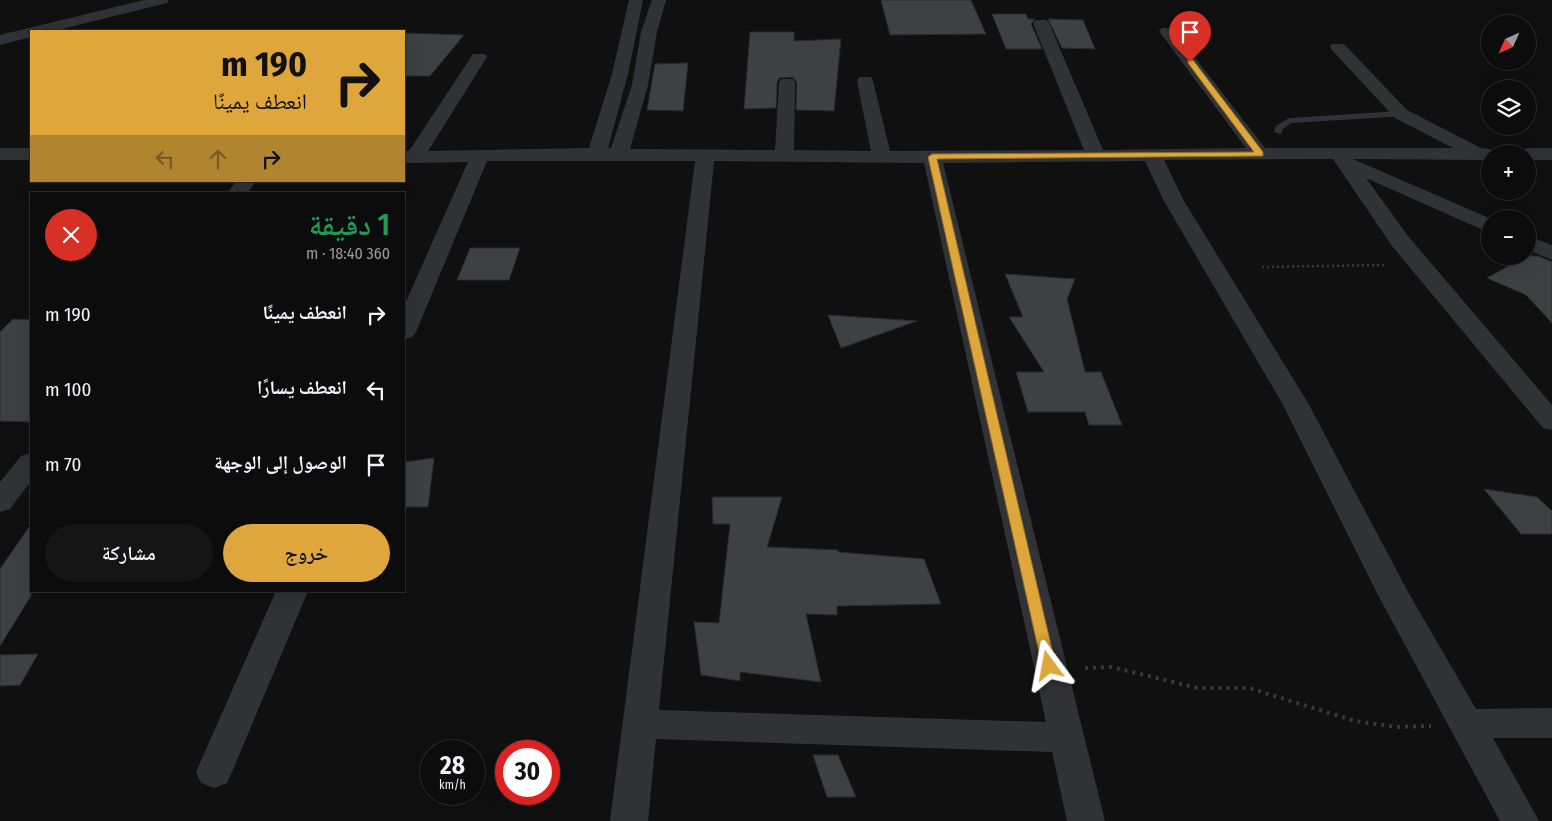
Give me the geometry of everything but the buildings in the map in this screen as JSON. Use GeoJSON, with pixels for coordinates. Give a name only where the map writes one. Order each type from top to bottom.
{"type":"FeatureCollection","features":[{"type":"Feature","properties":{"kind":"street"},"geometry":{"type":"LineString","coordinates":[[40,30],[162,0]]}},
{"type":"Feature","properties":{"kind":"street"},"geometry":{"type":"LineString","coordinates":[[597,154],[620,74],[636,0]]}},
{"type":"Feature","properties":{"kind":"street"},"geometry":{"type":"LineString","coordinates":[[620,154],[640,85],[649,32],[660,0]]}},
{"type":"Feature","properties":{"kind":"street"},"geometry":{"type":"LineString","coordinates":[[1041,24],[1096,156]]}},
{"type":"Feature","properties":{"kind":"street"},"geometry":{"type":"LineString","coordinates":[[1167,31],[1260,154]]}},
{"type":"Feature","properties":{"kind":"street"},"geometry":{"type":"LineString","coordinates":[[0,40],[30,32]]}},
{"type":"Feature","properties":{"kind":"street"},"geometry":{"type":"LineString","coordinates":[[1338,47],[1401,114],[1481,153]]}},
{"type":"Feature","properties":{"kind":"street"},"geometry":{"type":"LineString","coordinates":[[409,157],[479,57]]}},
{"type":"Feature","properties":{"kind":"street"},"geometry":{"type":"LineString","coordinates":[[865,81],[882,157]]}},
{"type":"Feature","properties":{"kind":"street"},"geometry":{"type":"LineString","coordinates":[[784,156],[788,83]]}},
{"type":"Feature","properties":{"kind":"street"},"geometry":{"type":"LineString","coordinates":[[0,154],[30,154]]}},
{"type":"Feature","properties":{"kind":"street"},"geometry":{"type":"LineString","coordinates":[[409,157],[597,154],[882,157],[1260,154],[1342,158],[1481,154]]}},
{"type":"Feature","properties":{"kind":"street"},"geometry":{"type":"LineString","coordinates":[[1536,154],[1552,154]]}},
{"type":"Feature","properties":{"kind":"street"},"geometry":{"type":"LineString","coordinates":[[1152,155],[1174,201],[1295,403],[1394,595],[1520,821]]}},
{"type":"Feature","properties":{"kind":"street"},"geometry":{"type":"LineString","coordinates":[[405,330],[480,156]]}},
{"type":"Feature","properties":{"kind":"street"},"geometry":{"type":"LineString","coordinates":[[629,821],[705,156]]}},
{"type":"Feature","properties":{"kind":"street"},"geometry":{"type":"LineString","coordinates":[[932,157],[1086,821]]}},
{"type":"Feature","properties":{"kind":"street"},"geometry":{"type":"LineString","coordinates":[[1342,158],[1481,222]]}},
{"type":"Feature","properties":{"kind":"street"},"geometry":{"type":"LineString","coordinates":[[1342,158],[1400,241],[1552,422]]}},
{"type":"Feature","properties":{"kind":"street"},"geometry":{"type":"LineString","coordinates":[[1536,245],[1552,252]]}},
{"type":"Feature","properties":{"kind":"street"},"geometry":{"type":"LineString","coordinates":[[0,502],[30,463]]}},
{"type":"Feature","properties":{"kind":"street"},"geometry":{"type":"LineString","coordinates":[[214,772],[292,592]]}},
{"type":"Feature","properties":{"kind":"street"},"geometry":{"type":"LineString","coordinates":[[1467,724],[1552,723]]}},
{"type":"Feature","properties":{"kind":"street"},"geometry":{"type":"LineString","coordinates":[[639,724],[1066,738]]}},
{"type":"Feature","properties":{"kind":"lane"},"geometry":{"type":"LineString","coordinates":[[1278,132],[1279,128],[1289,121],[1401,114]]}},
{"type":"Feature","properties":{"kind":"path"},"geometry":{"type":"LineString","coordinates":[[1262,267],[1419,264]]}},
{"type":"Feature","properties":{"kind":"path"},"geometry":{"type":"LineString","coordinates":[[1053,685],[1080,669],[1111,667],[1198,688],[1249,688],[1355,721],[1396,727],[1467,724]]}},
{"type":"Feature","properties":{"kind":"route"},"geometry":{"type":"LineString","coordinates":[[1049,666],[932,157],[1260,154],[1190,62]]}}]}
